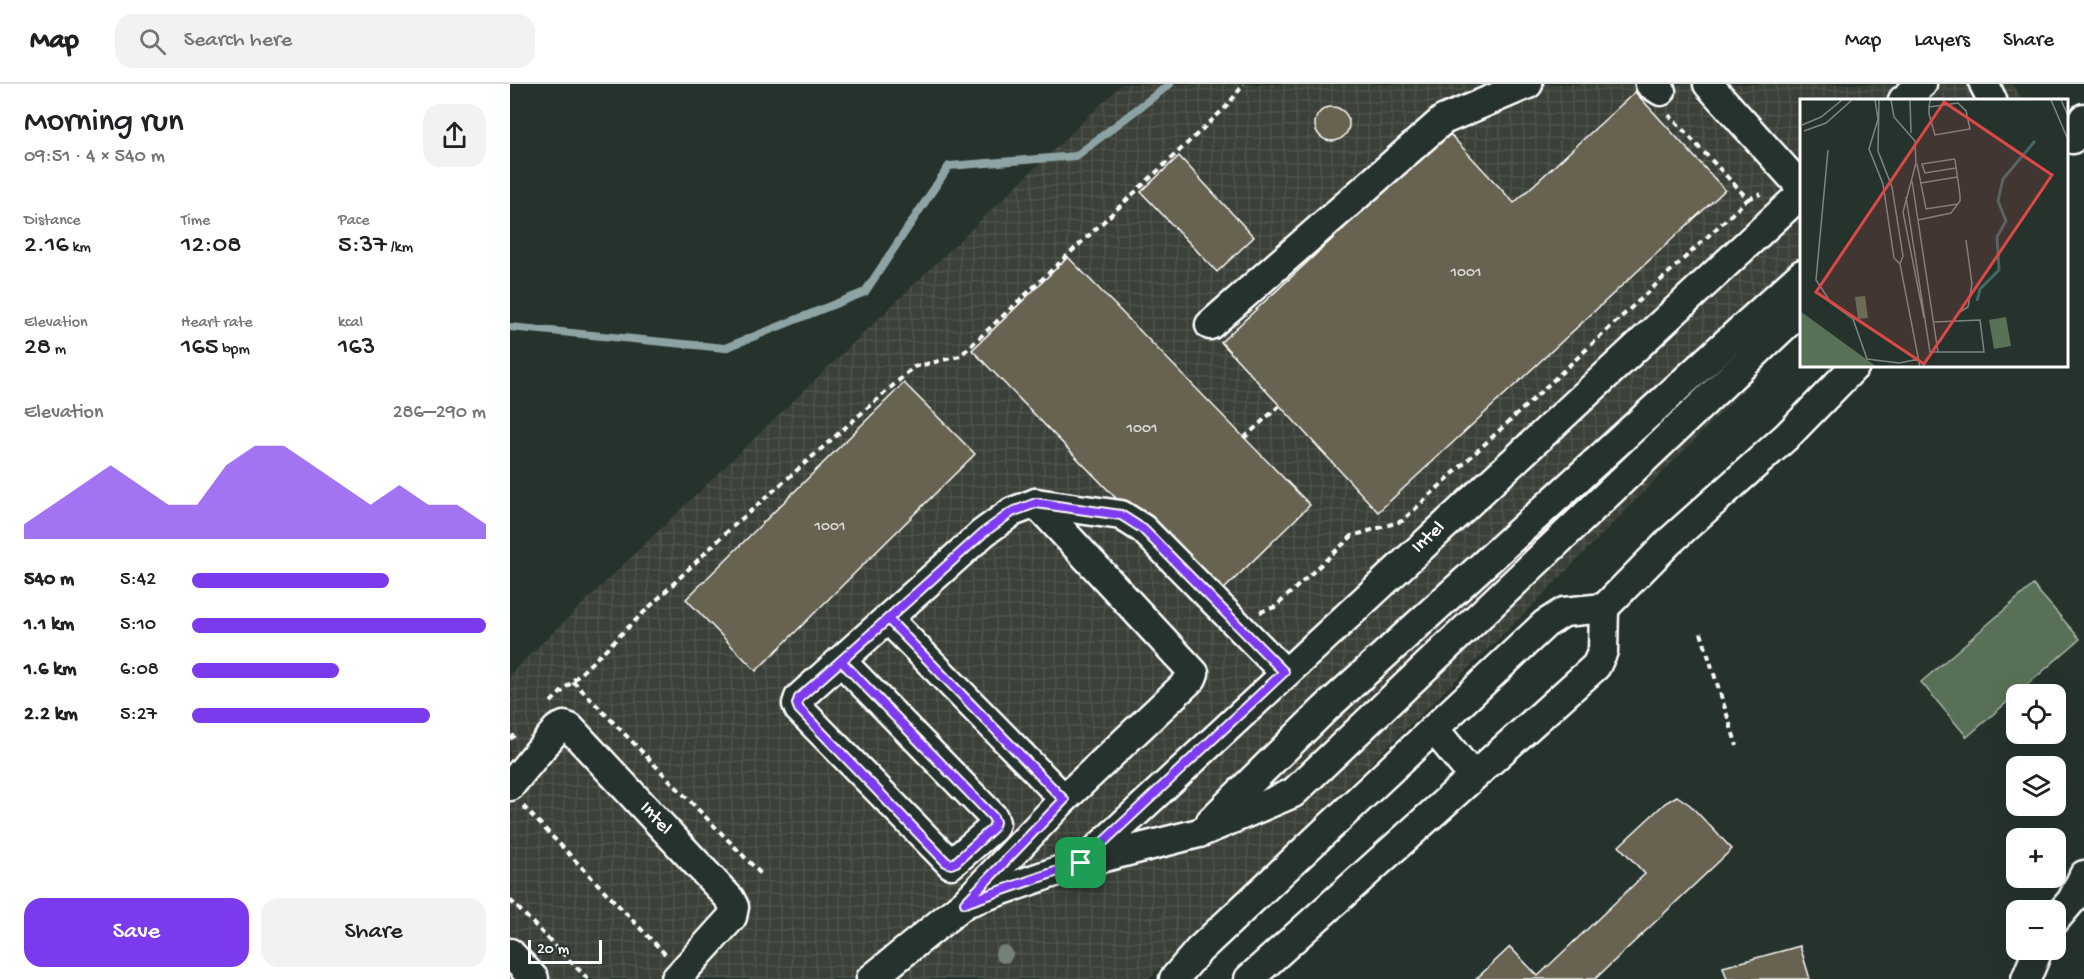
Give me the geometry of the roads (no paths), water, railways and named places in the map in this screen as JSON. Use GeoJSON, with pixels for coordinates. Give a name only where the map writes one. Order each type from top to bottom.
{"type":"FeatureCollection","features":[{"type":"Feature","properties":{"kind":"lane"},"geometry":{"type":"LineString","coordinates":[[1210,325],[1443,120],[1528,84]]}},
{"type":"Feature","properties":{"kind":"lane"},"geometry":{"type":"LineString","coordinates":[[1708,84],[1800,186]]}},
{"type":"Feature","properties":{"kind":"lane"},"geometry":{"type":"LineString","coordinates":[[1904,99],[1922,84]]}},
{"type":"Feature","properties":{"kind":"lane"},"geometry":{"type":"LineString","coordinates":[[1984,84],[1992,99]]}},
{"type":"Feature","properties":{"kind":"lane","name":"Intel"},"geometry":{"type":"LineString","coordinates":[[1081,863],[1800,195]]}},
{"type":"Feature","properties":{"kind":"lane"},"geometry":{"type":"LineString","coordinates":[[1199,833],[1325,709],[1800,276]]}},
{"type":"Feature","properties":{"kind":"lane","name":"Intel"},"geometry":{"type":"LineString","coordinates":[[872,979],[965,903],[1081,863],[1199,833],[1293,793],[1797,314],[1800,309]]}},
{"type":"Feature","properties":{"kind":"lane"},"geometry":{"type":"LineString","coordinates":[[1174,979],[1198,950],[1545,624],[1564,612],[1604,608],[1670,541],[1787,436],[1853,368]]}},
{"type":"Feature","properties":{"kind":"lane"},"geometry":{"type":"LineString","coordinates":[[965,903],[1064,800],[1194,673],[1036,503]]}},
{"type":"Feature","properties":{"kind":"lane"},"geometry":{"type":"LineString","coordinates":[[841,661],[993,817],[995,822],[993,828],[951,864],[946,862],[799,709],[797,704],[799,698],[983,533],[1012,512],[1036,503],[1121,515],[1143,529],[1231,621],[1284,672]]}},
{"type":"Feature","properties":{"kind":"lane"},"geometry":{"type":"LineString","coordinates":[[1249,979],[1350,891],[1472,775],[1596,666],[1603,651],[1604,608]]}},
{"type":"Feature","properties":{"kind":"lane"},"geometry":{"type":"LineString","coordinates":[[888,619],[1064,800]]}},
{"type":"Feature","properties":{"kind":"lane","name":"Intel"},"geometry":{"type":"LineString","coordinates":[[514,794],[557,729],[564,726],[570,728],[730,899],[734,907],[732,917],[672,968]]}},
{"type":"Feature","properties":{"kind":"lane"},"geometry":{"type":"LineString","coordinates":[[1434,729],[1472,775]]}},
{"type":"Feature","properties":{"kind":"lane"},"geometry":{"type":"LineString","coordinates":[[2066,907],[2084,875]]}},
{"type":"Feature","properties":{"kind":"lane"},"geometry":{"type":"LineString","coordinates":[[510,953],[534,979]]}},
{"type":"Feature","properties":{"kind":"lane"},"geometry":{"type":"LineString","coordinates":[[2026,979],[2034,960]]}},
{"type":"Feature","properties":{"kind":"lane"},"geometry":{"type":"LineString","coordinates":[[1184,979],[1190,976],[1199,979]]}},
{"type":"Feature","properties":{"kind":"waterway"},"geometry":{"type":"LineString","coordinates":[[510,327],[725,348],[865,292],[949,166],[1076,156],[1170,84]]}}]}
